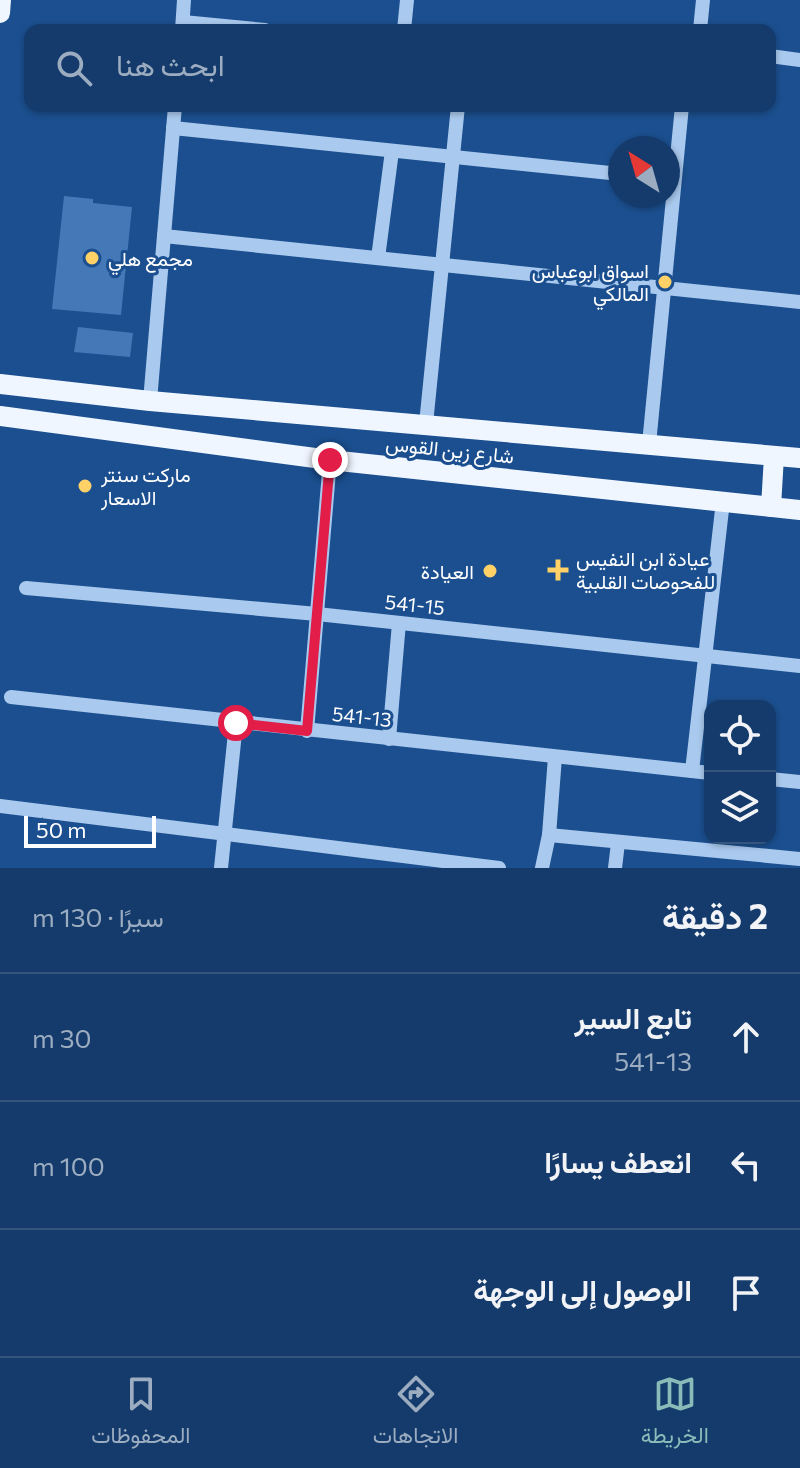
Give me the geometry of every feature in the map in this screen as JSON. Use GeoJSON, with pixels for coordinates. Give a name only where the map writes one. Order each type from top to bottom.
{"type":"FeatureCollection","features":[{"type":"Feature","properties":{"kind":"main road"},"geometry":{"type":"LineString","coordinates":[[0,13],[1,0]]}},
{"type":"Feature","properties":{"kind":"main road","name":"شارع زين القوس"},"geometry":{"type":"LineString","coordinates":[[0,384],[150,401],[800,458]]}},
{"type":"Feature","properties":{"kind":"main road","name":"شارع زين القوس"},"geometry":{"type":"LineString","coordinates":[[0,416],[330,460],[800,510]]}},
{"type":"Feature","properties":{"kind":"main road"},"geometry":{"type":"LineString","coordinates":[[771,507],[774,456]]}},
{"type":"Feature","properties":{"kind":"street"},"geometry":{"type":"LineString","coordinates":[[182,24],[184,0]]}},
{"type":"Feature","properties":{"kind":"street"},"geometry":{"type":"LineString","coordinates":[[405,24],[407,0]]}},
{"type":"Feature","properties":{"kind":"street"},"geometry":{"type":"LineString","coordinates":[[701,24],[703,0]]}},
{"type":"Feature","properties":{"kind":"street"},"geometry":{"type":"LineString","coordinates":[[776,57],[800,60]]}},
{"type":"Feature","properties":{"kind":"street"},"geometry":{"type":"LineString","coordinates":[[150,401],[174,112]]}},
{"type":"Feature","properties":{"kind":"street"},"geometry":{"type":"LineString","coordinates":[[426,424],[457,112]]}},
{"type":"Feature","properties":{"kind":"street"},"geometry":{"type":"LineString","coordinates":[[678,136],[681,112]]}},
{"type":"Feature","properties":{"kind":"street"},"geometry":{"type":"LineString","coordinates":[[173,128],[608,173]]}},
{"type":"Feature","properties":{"kind":"street"},"geometry":{"type":"LineString","coordinates":[[378,258],[392,151]]}},
{"type":"Feature","properties":{"kind":"street"},"geometry":{"type":"LineString","coordinates":[[649,444],[669,208]]}},
{"type":"Feature","properties":{"kind":"street"},"geometry":{"type":"LineString","coordinates":[[164,236],[800,302]]}},
{"type":"Feature","properties":{"kind":"street"},"geometry":{"type":"LineString","coordinates":[[307,731],[330,460]]}},
{"type":"Feature","properties":{"kind":"street"},"geometry":{"type":"LineString","coordinates":[[692,771],[723,501]]}},
{"type":"Feature","properties":{"kind":"street","name":"541-15"},"geometry":{"type":"LineString","coordinates":[[26,588],[317,614],[800,666]]}},
{"type":"Feature","properties":{"kind":"street"},"geometry":{"type":"LineString","coordinates":[[389,739],[399,623]]}},
{"type":"Feature","properties":{"kind":"street","name":"541-13"},"geometry":{"type":"LineString","coordinates":[[11,697],[704,772]]}},
{"type":"Feature","properties":{"kind":"street"},"geometry":{"type":"LineString","coordinates":[[221,868],[236,723]]}},
{"type":"Feature","properties":{"kind":"street"},"geometry":{"type":"LineString","coordinates":[[542,868],[549,835],[555,757]]}},
{"type":"Feature","properties":{"kind":"street"},"geometry":{"type":"LineString","coordinates":[[776,780],[800,782]]}},
{"type":"Feature","properties":{"kind":"street"},"geometry":{"type":"LineString","coordinates":[[0,806],[499,868]]}},
{"type":"Feature","properties":{"kind":"street"},"geometry":{"type":"LineString","coordinates":[[549,835],[800,859]]}},
{"type":"Feature","properties":{"kind":"street"},"geometry":{"type":"LineString","coordinates":[[615,868],[618,843]]}},
{"type":"Feature","properties":{"kind":"building","name":"مجمع هلي"},"geometry":{"type":"Polygon","coordinates":[[[64,196],[132,207],[121,315],[52,309],[64,196]]]}},
{"type":"Feature","properties":{"kind":"building"},"geometry":{"type":"Polygon","coordinates":[[[78,327],[133,333],[130,357],[74,352],[78,327]]]}},
{"type":"Feature","properties":{"kind":"place","name":"مجمع هلي"},"geometry":{"type":"Point","coordinates":[92,258]}},
{"type":"Feature","properties":{"kind":"place","name":"اسواق ابوعباس المالكي"},"geometry":{"type":"Point","coordinates":[665,282]}},
{"type":"Feature","properties":{"kind":"place","name":"ماركت سنتر الاسعار"},"geometry":{"type":"Point","coordinates":[85,486]}},
{"type":"Feature","properties":{"kind":"place","name":"عيادة ابن النفيس للفحوصات القلبية"},"geometry":{"type":"Point","coordinates":[558,570]}},
{"type":"Feature","properties":{"kind":"place","name":"العيادة"},"geometry":{"type":"Point","coordinates":[490,571]}},
{"type":"Feature","properties":{"kind":"route"},"geometry":{"type":"LineString","coordinates":[[236,723],[307,731],[330,460]]}}]}
